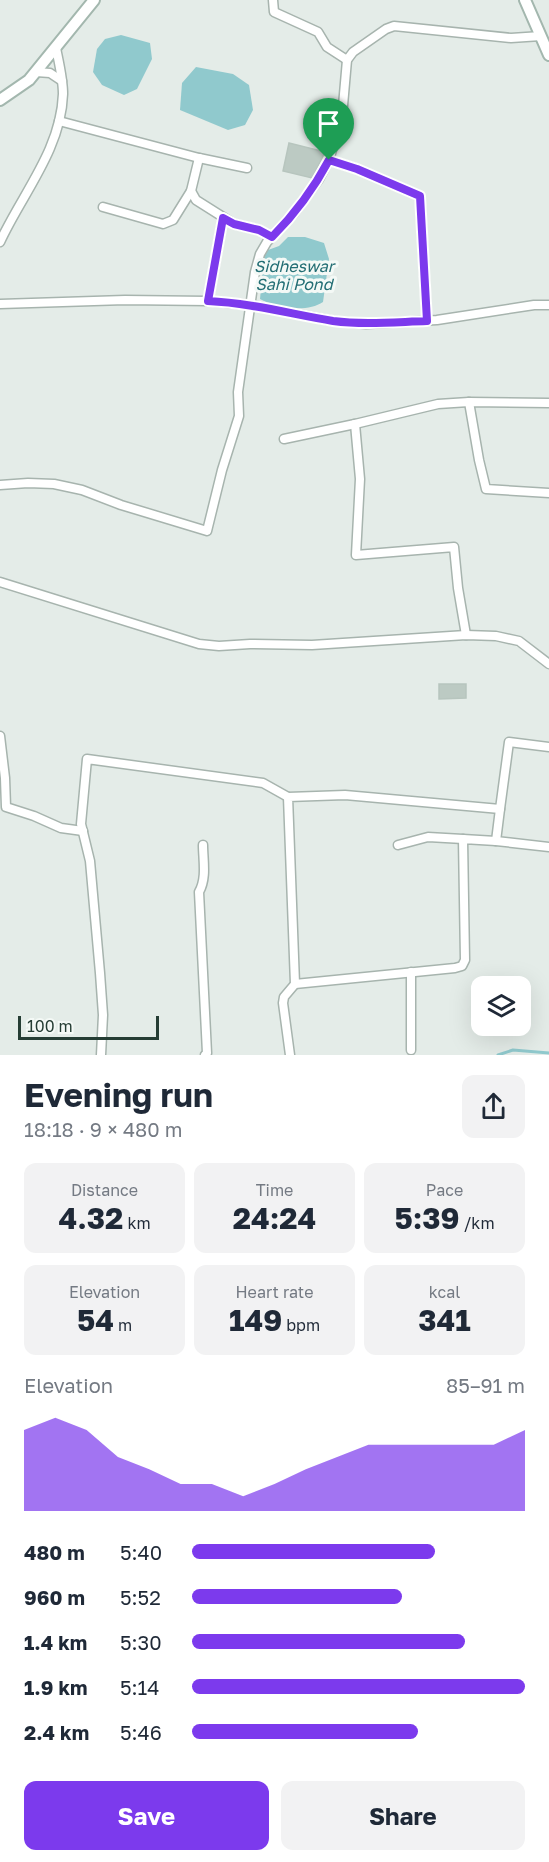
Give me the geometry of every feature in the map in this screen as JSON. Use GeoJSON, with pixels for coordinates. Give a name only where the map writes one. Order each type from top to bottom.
{"type":"FeatureCollection","features":[{"type":"Feature","properties":{"kind":"street"},"geometry":{"type":"LineString","coordinates":[[0,100],[29,80],[94,0]]}},
{"type":"Feature","properties":{"kind":"street"},"geometry":{"type":"LineString","coordinates":[[273,0],[274,12],[318,32],[327,47],[347,60]]}},
{"type":"Feature","properties":{"kind":"street"},"geometry":{"type":"LineString","coordinates":[[525,0],[549,55]]}},
{"type":"Feature","properties":{"kind":"street"},"geometry":{"type":"LineString","coordinates":[[0,485],[46,484],[82,490],[122,506],[207,531],[222,470],[239,416],[238,392],[255,272],[260,254],[267,242],[294,213],[319,179],[329,160],[342,117],[347,60],[353,52],[394,26],[511,38],[541,36]]}},
{"type":"Feature","properties":{"kind":"street"},"geometry":{"type":"LineString","coordinates":[[0,242],[3,226],[45,162],[59,121],[63,95],[56,48]]}},
{"type":"Feature","properties":{"kind":"street"},"geometry":{"type":"LineString","coordinates":[[36,72],[50,73],[62,81]]}},
{"type":"Feature","properties":{"kind":"street"},"geometry":{"type":"LineString","coordinates":[[59,121],[199,158],[247,168]]}},
{"type":"Feature","properties":{"kind":"street"},"geometry":{"type":"LineString","coordinates":[[103,207],[163,224],[173,220],[191,191],[199,158]]}},
{"type":"Feature","properties":{"kind":"street"},"geometry":{"type":"LineString","coordinates":[[329,160],[357,169],[420,196],[427,321]]}},
{"type":"Feature","properties":{"kind":"street"},"geometry":{"type":"LineString","coordinates":[[191,191],[196,200],[223,218],[234,224],[259,230],[272,237]]}},
{"type":"Feature","properties":{"kind":"street"},"geometry":{"type":"LineString","coordinates":[[208,301],[223,218]]}},
{"type":"Feature","properties":{"kind":"street"},"geometry":{"type":"LineString","coordinates":[[0,304],[125,300],[208,301],[251,305],[333,321],[366,324],[427,321],[534,305],[549,305]]}},
{"type":"Feature","properties":{"kind":"street"},"geometry":{"type":"LineString","coordinates":[[470,402],[486,489],[549,493]]}},
{"type":"Feature","properties":{"kind":"street"},"geometry":{"type":"LineString","coordinates":[[284,439],[438,404],[549,403]]}},
{"type":"Feature","properties":{"kind":"street"},"geometry":{"type":"LineString","coordinates":[[355,424],[360,479],[356,555],[454,547],[466,635]]}},
{"type":"Feature","properties":{"kind":"street"},"geometry":{"type":"LineString","coordinates":[[0,582],[200,644],[219,646],[312,645],[466,635],[496,636],[519,640],[549,664]]}},
{"type":"Feature","properties":{"kind":"street"},"geometry":{"type":"LineString","coordinates":[[0,736],[5,778],[3,808],[34,816],[61,828],[82,831]]}},
{"type":"Feature","properties":{"kind":"street"},"geometry":{"type":"LineString","coordinates":[[496,841],[509,742],[549,747]]}},
{"type":"Feature","properties":{"kind":"street"},"geometry":{"type":"LineString","coordinates":[[101,1055],[103,1015],[99,962],[90,861],[81,824],[87,759],[263,783],[288,797],[345,795],[500,809]]}},
{"type":"Feature","properties":{"kind":"street"},"geometry":{"type":"LineString","coordinates":[[288,797],[295,984],[284,997],[283,1003],[290,1055]]}},
{"type":"Feature","properties":{"kind":"street"},"geometry":{"type":"LineString","coordinates":[[398,845],[428,837],[549,847]]}},
{"type":"Feature","properties":{"kind":"street"},"geometry":{"type":"LineString","coordinates":[[295,984],[462,966],[465,960],[463,839]]}},
{"type":"Feature","properties":{"kind":"street"},"geometry":{"type":"LineString","coordinates":[[203,845],[204,876],[199,892],[208,1054]]}},
{"type":"Feature","properties":{"kind":"street"},"geometry":{"type":"LineString","coordinates":[[411,972],[411,1050]]}},
{"type":"Feature","properties":{"kind":"water"},"geometry":{"type":"Polygon","coordinates":[[[121,35],[150,43],[152,59],[137,89],[124,95],[102,85],[93,72],[97,49],[105,39],[121,35]]]}},
{"type":"Feature","properties":{"kind":"water"},"geometry":{"type":"Polygon","coordinates":[[[196,67],[233,74],[249,85],[253,110],[245,125],[228,130],[180,110],[182,83],[196,67]]]}},
{"type":"Feature","properties":{"kind":"water","name":"Sidheswar Sahi Pond"},"geometry":{"type":"Polygon","coordinates":[[[288,237],[305,237],[324,243],[329,259],[323,302],[309,307],[292,308],[260,299],[264,257],[268,250],[279,246],[288,237]]]}},
{"type":"Feature","properties":{"kind":"building"},"geometry":{"type":"Polygon","coordinates":[[[289,143],[325,152],[312,178],[283,171],[289,143]]]}},
{"type":"Feature","properties":{"kind":"building"},"geometry":{"type":"Polygon","coordinates":[[[439,684],[466,684],[466,698],[439,699],[439,684]]]}},
{"type":"Feature","properties":{"kind":"waterway"},"geometry":{"type":"LineString","coordinates":[[498,1055],[513,1050],[549,1053]]}},
{"type":"Feature","properties":{"kind":"route"},"geometry":{"type":"LineString","coordinates":[[329,160],[357,169],[420,196],[427,321],[366,324],[333,321],[251,305],[208,301],[223,218],[234,224],[259,230],[272,237],[294,213],[319,179],[329,160]]}}]}
